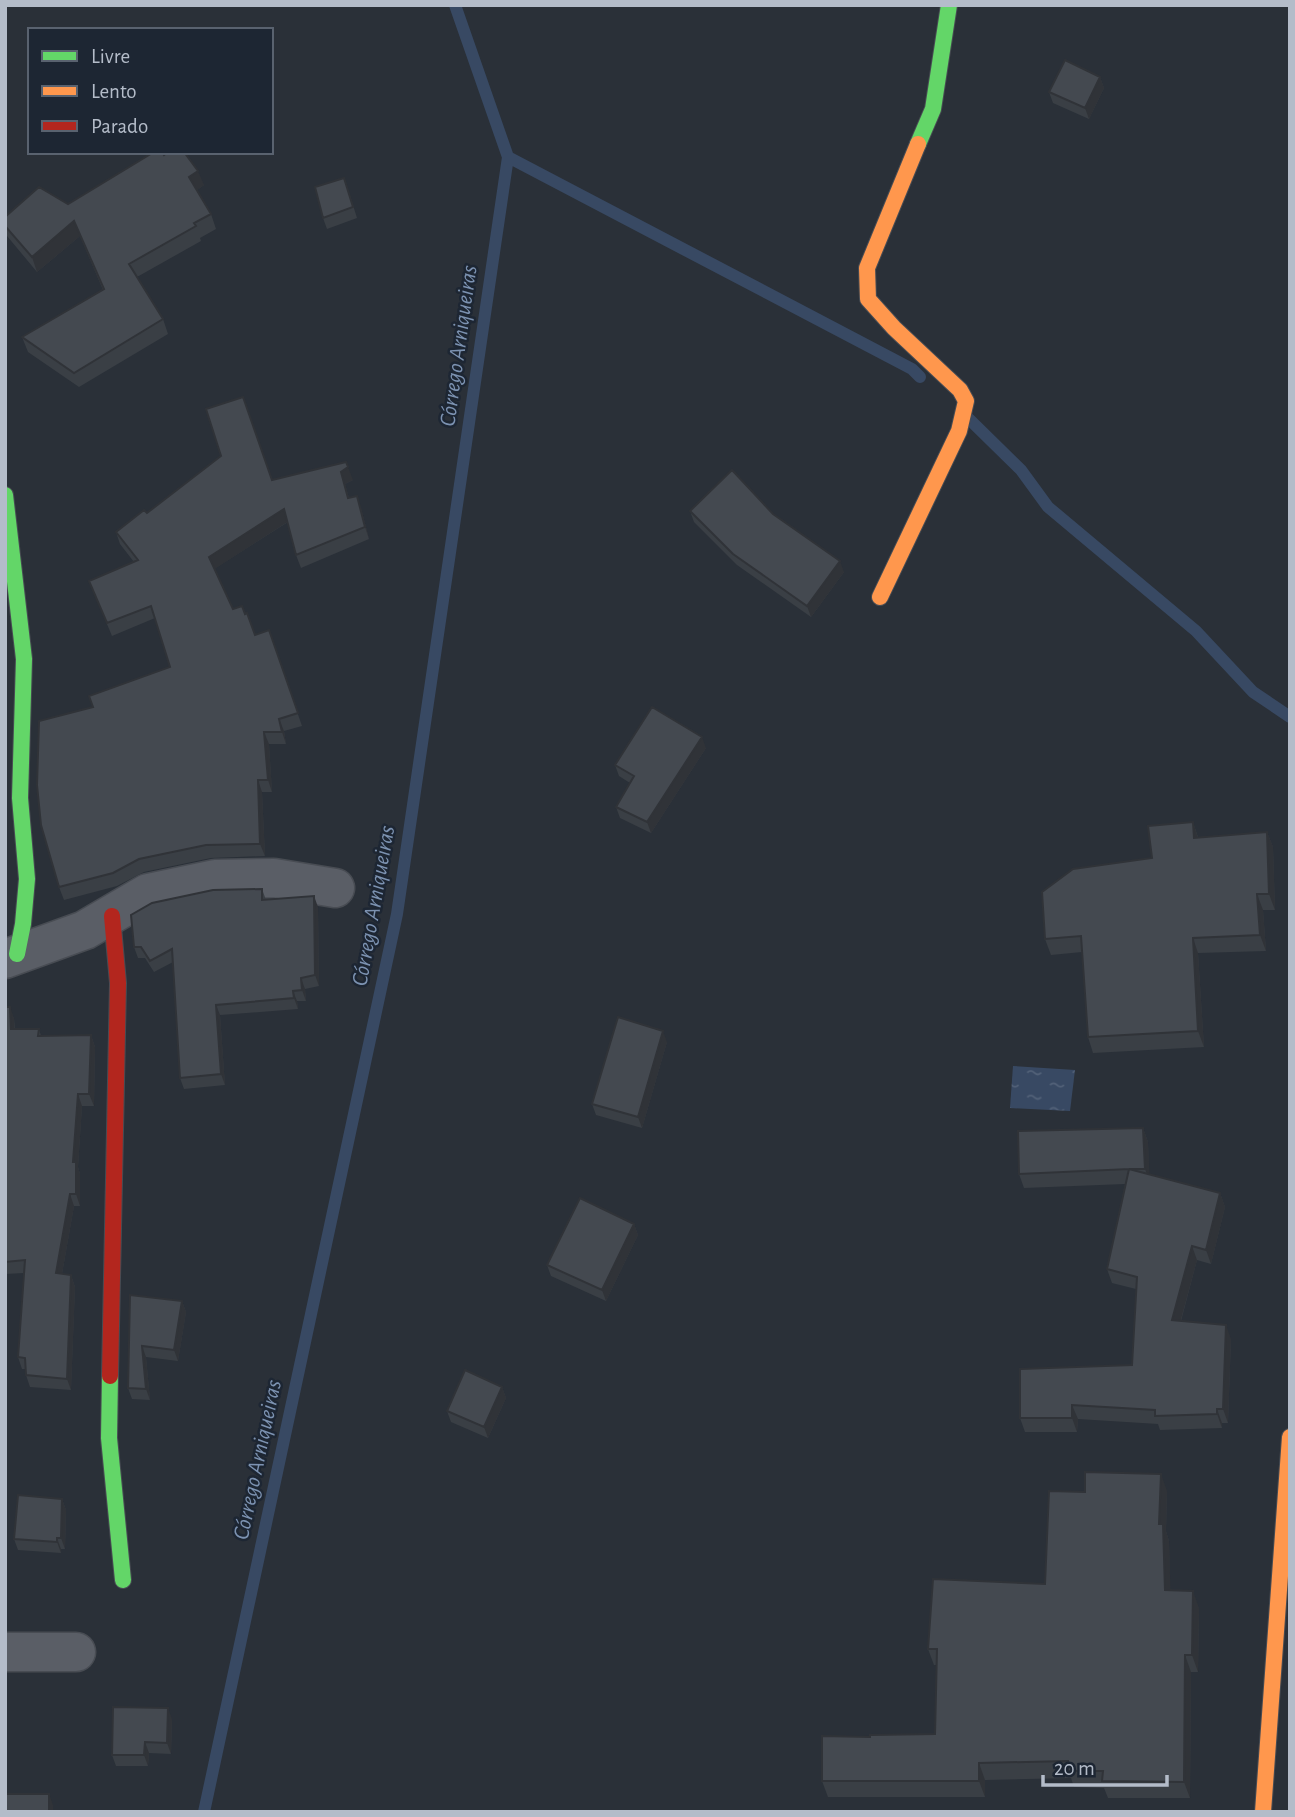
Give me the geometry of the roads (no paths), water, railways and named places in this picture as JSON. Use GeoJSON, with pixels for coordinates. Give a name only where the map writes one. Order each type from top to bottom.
{"type":"FeatureCollection","features":[{"type":"Feature","properties":{"kind":"street"},"geometry":{"type":"LineString","coordinates":[[880,597],[959,431],[966,401],[960,390],[894,328],[868,299],[867,268],[933,109],[949,5]]}},
{"type":"Feature","properties":{"kind":"street"},"geometry":{"type":"LineString","coordinates":[[5,495],[20,797],[27,879],[23,924],[11,957]]}},
{"type":"Feature","properties":{"kind":"street"},"geometry":{"type":"LineString","coordinates":[[11,957],[58,941],[112,916],[148,893],[215,878],[274,878],[335,888]]}},
{"type":"Feature","properties":{"kind":"street"},"geometry":{"type":"LineString","coordinates":[[112,916],[118,983],[109,1438],[123,1580]]}},
{"type":"Feature","properties":{"kind":"street"},"geometry":{"type":"LineString","coordinates":[[1263,1812],[1290,1437]]}},
{"type":"Feature","properties":{"kind":"street"},"geometry":{"type":"LineString","coordinates":[[5,1652],[76,1652]]}},
{"type":"Feature","properties":{"kind":"water"},"geometry":{"type":"Polygon","coordinates":[[[1013,1066],[1075,1070],[1070,1111],[1010,1108],[1013,1066]]]}},
{"type":"Feature","properties":{"kind":"waterway","name":"Córrego Arniqueiras"},"geometry":{"type":"LineString","coordinates":[[204,1812],[397,914],[508,157],[455,5]]}},
{"type":"Feature","properties":{"kind":"waterway"},"geometry":{"type":"LineString","coordinates":[[508,157],[912,369],[920,377]]}},
{"type":"Feature","properties":{"kind":"waterway"},"geometry":{"type":"LineString","coordinates":[[968,418],[1021,470],[1048,507],[1196,631],[1253,692],[1290,717]]}}]}
